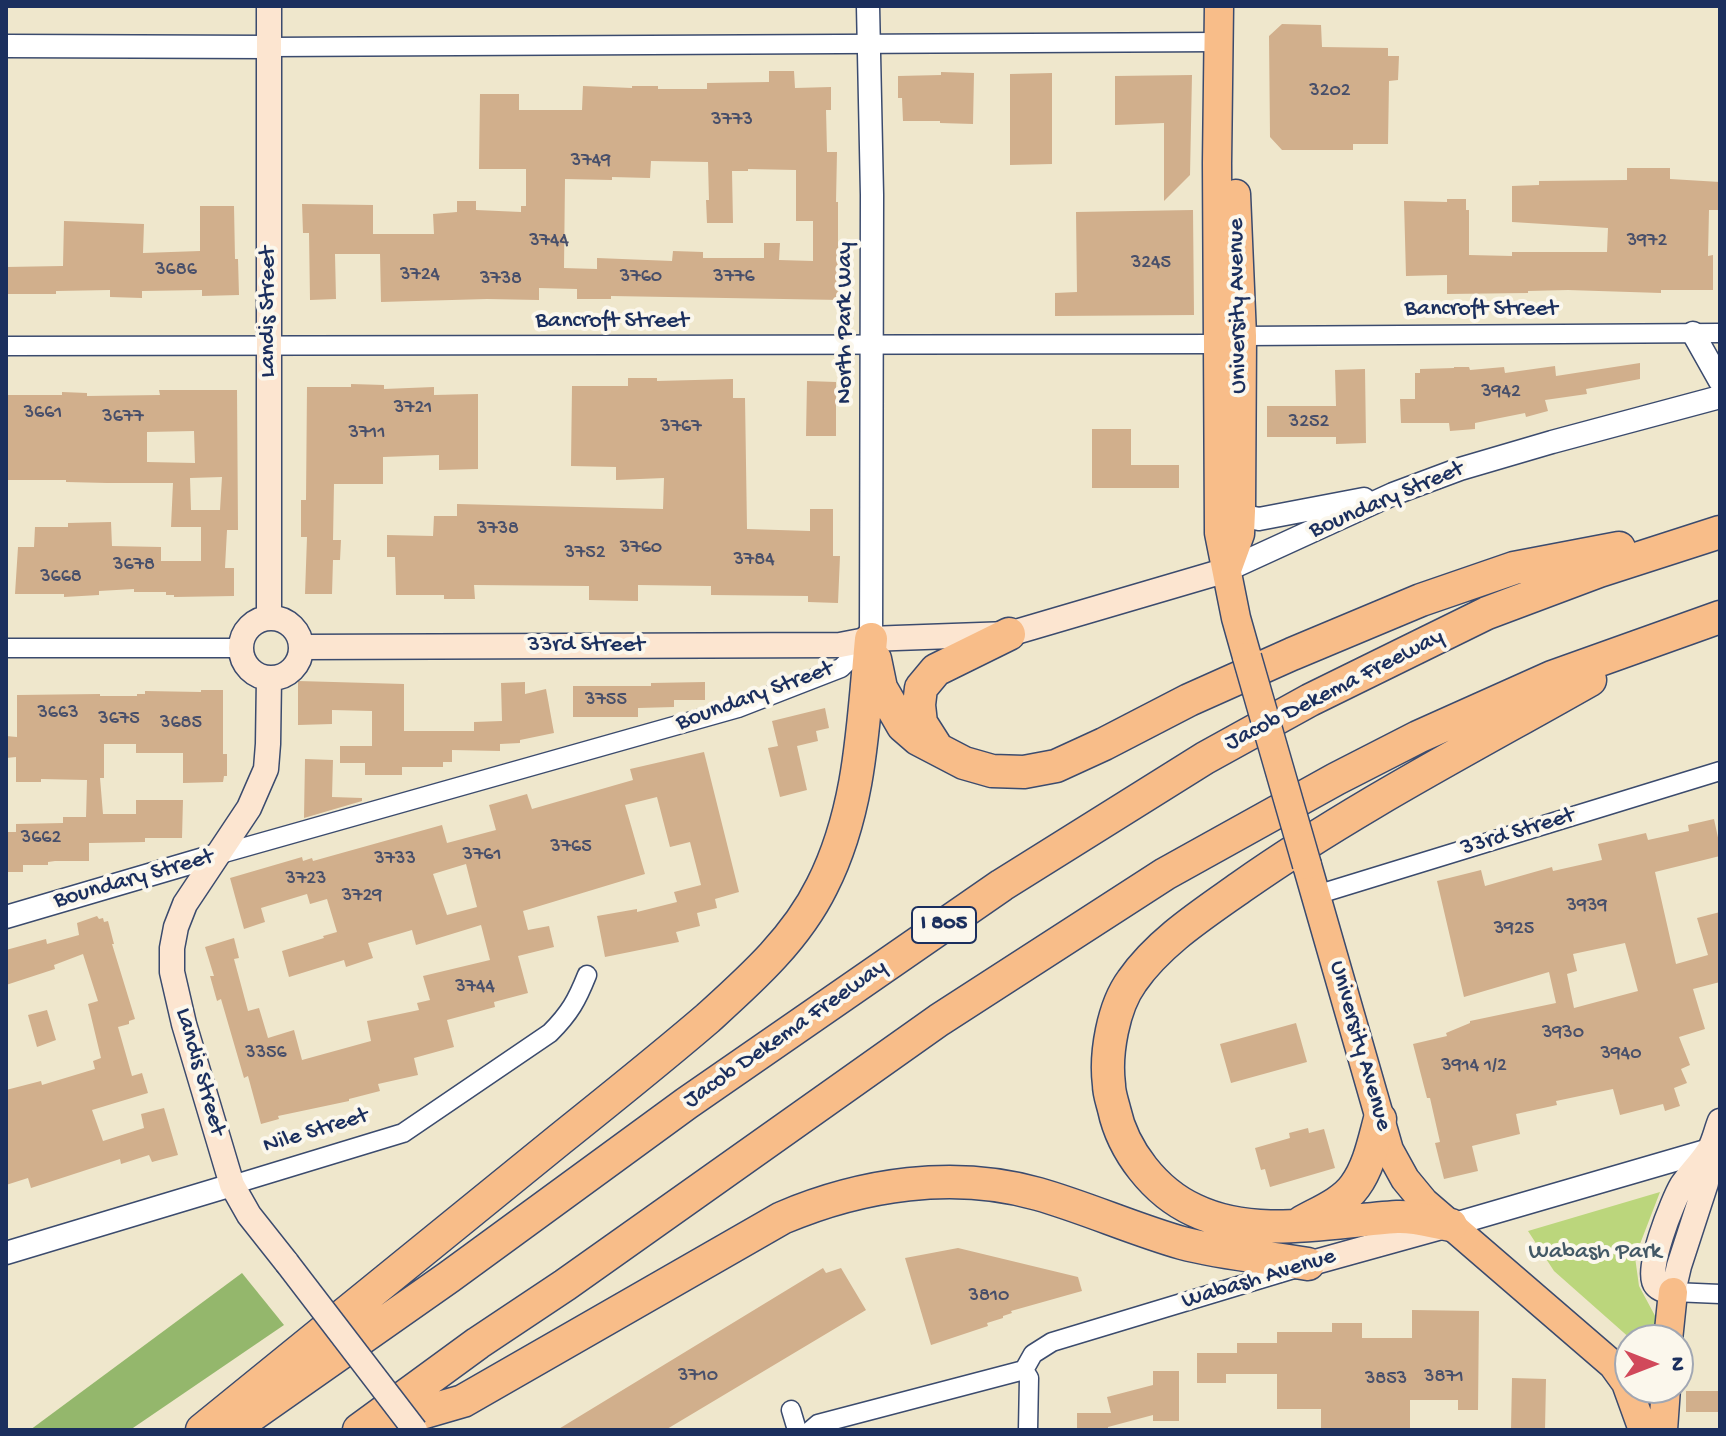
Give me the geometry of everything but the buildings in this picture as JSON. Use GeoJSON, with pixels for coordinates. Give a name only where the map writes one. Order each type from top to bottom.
{"type":"FeatureCollection","features":[{"type":"Feature","properties":{"kind":"highway"},"geometry":{"type":"LineString","coordinates":[[871,639],[881,688],[903,726],[918,739],[964,763],[992,771],[1024,772],[1056,766],[1189,700],[1421,600],[1514,568],[1720,530]]}},
{"type":"Feature","properties":{"kind":"highway","name":"Jacob Dekema Freeway"},"geometry":{"type":"LineString","coordinates":[[231,1430],[449,1277],[687,1103],[976,903],[1205,758],[1310,700],[1487,613],[1720,530]]}},
{"type":"Feature","properties":{"kind":"highway"},"geometry":{"type":"LineString","coordinates":[[360,1430],[478,1343],[565,1285],[939,1020],[1165,874],[1418,737],[1552,677],[1720,617]]}},
{"type":"Feature","properties":{"kind":"highway"},"geometry":{"type":"LineString","coordinates":[[1451,1225],[1398,1217],[1283,1227],[1241,1225],[1194,1210],[1169,1195],[1129,1148],[1116,1121],[1109,1085],[1109,1049],[1116,1016],[1130,983],[1156,953],[1206,912],[1276,862],[1384,795],[1673,633]]}},
{"type":"Feature","properties":{"kind":"highway"},"geometry":{"type":"LineString","coordinates":[[940,751],[921,723],[921,688],[936,670],[1009,634]]}},
{"type":"Feature","properties":{"kind":"highway"},"geometry":{"type":"LineString","coordinates":[[202,1430],[674,1048],[756,975],[793,933],[821,889],[850,811],[860,759],[871,639]]}},
{"type":"Feature","properties":{"kind":"highway"},"geometry":{"type":"LineString","coordinates":[[1297,1225],[1334,1205],[1355,1187],[1367,1162],[1380,1119]]}},
{"type":"Feature","properties":{"kind":"highway"},"geometry":{"type":"LineString","coordinates":[[360,1430],[463,1401],[782,1218],[808,1207],[879,1188],[947,1182],[1014,1188],[1189,1245],[1308,1264]]}},
{"type":"Feature","properties":{"kind":"main road","name":"Landis Street"},"geometry":{"type":"LineString","coordinates":[[269,6],[269,618]]}},
{"type":"Feature","properties":{"kind":"main road","name":"University Avenue"},"geometry":{"type":"LineString","coordinates":[[1219,6],[1219,42],[1233,77],[1238,274],[1230,340],[1219,533],[1236,618],[1389,1150],[1405,1179],[1424,1202],[1613,1365],[1626,1383],[1643,1430]]}},
{"type":"Feature","properties":{"kind":"main road","name":"University Avenue"},"geometry":{"type":"LineString","coordinates":[[1227,570],[1240,534],[1241,511],[1230,340]]}},
{"type":"Feature","properties":{"kind":"main road","name":"Boundary Street"},"geometry":{"type":"LineString","coordinates":[[871,639],[1009,634],[1227,570]]}},
{"type":"Feature","properties":{"kind":"main road"},"geometry":{"type":"LineString","coordinates":[[275,617],[292,626],[301,647],[297,663],[291,671],[269,678],[252,672],[241,648],[243,636],[249,628],[256,622],[275,617]]}},
{"type":"Feature","properties":{"kind":"main road","name":"33rd Street"},"geometry":{"type":"LineString","coordinates":[[301,647],[840,645],[871,639]]}},
{"type":"Feature","properties":{"kind":"main road","name":"Landis Street"},"geometry":{"type":"LineString","coordinates":[[269,678],[266,769],[249,808],[185,904],[176,927],[172,972],[184,1024],[232,1185],[249,1215],[415,1430]]}},
{"type":"Feature","properties":{"kind":"main road"},"geometry":{"type":"LineString","coordinates":[[1670,1324],[1673,1292],[1655,1285],[1652,1275],[1654,1261],[1680,1188],[1714,1148],[1720,1121]]}},
{"type":"Feature","properties":{"kind":"main road","name":"Wabash Avenue"},"geometry":{"type":"LineString","coordinates":[[1308,1264],[1451,1225]]}},
{"type":"Feature","properties":{"kind":"main road"},"geometry":{"type":"LineString","coordinates":[[1663,1430],[1665,1404]]}},
{"type":"Feature","properties":{"kind":"street","name":"North Park Way"},"geometry":{"type":"LineString","coordinates":[[868,6],[872,195],[871,639]]}},
{"type":"Feature","properties":{"kind":"street"},"geometry":{"type":"LineString","coordinates":[[6,46],[1219,42]]}},
{"type":"Feature","properties":{"kind":"street"},"geometry":{"type":"LineString","coordinates":[[1693,333],[1720,381]]}},
{"type":"Feature","properties":{"kind":"street","name":"Bancroft Street"},"geometry":{"type":"LineString","coordinates":[[6,346],[872,345],[1720,333]]}},
{"type":"Feature","properties":{"kind":"street","name":"Boundary Street"},"geometry":{"type":"LineString","coordinates":[[1227,570],[1393,494],[1460,469],[1720,397]]}},
{"type":"Feature","properties":{"kind":"street"},"geometry":{"type":"LineString","coordinates":[[1241,511],[1259,519],[1393,494]]}},
{"type":"Feature","properties":{"kind":"street","name":"Boundary Street"},"geometry":{"type":"LineString","coordinates":[[6,917],[738,708],[841,668],[871,639]]}},
{"type":"Feature","properties":{"kind":"street"},"geometry":{"type":"LineString","coordinates":[[6,648],[241,648]]}},
{"type":"Feature","properties":{"kind":"street","name":"33rd Street"},"geometry":{"type":"LineString","coordinates":[[1316,895],[1720,771]]}},
{"type":"Feature","properties":{"kind":"street","name":"Nile Street"},"geometry":{"type":"LineString","coordinates":[[6,1253],[403,1133],[550,1033],[568,1015],[587,975]]}},
{"type":"Feature","properties":{"kind":"street","name":"Wabash Avenue"},"geometry":{"type":"LineString","coordinates":[[1451,1225],[1714,1148]]}},
{"type":"Feature","properties":{"kind":"street","name":"Wabash Avenue"},"geometry":{"type":"LineString","coordinates":[[1024,1370],[1033,1354],[1052,1342],[1308,1264]]}},
{"type":"Feature","properties":{"kind":"street"},"geometry":{"type":"LineString","coordinates":[[1673,1292],[1720,1294]]}},
{"type":"Feature","properties":{"kind":"street"},"geometry":{"type":"LineString","coordinates":[[811,1430],[818,1424],[1024,1370],[1029,1378],[1028,1430]]}},
{"type":"Feature","properties":{"kind":"street"},"geometry":{"type":"LineString","coordinates":[[791,1410],[797,1430]]}},
{"type":"Feature","properties":{"kind":"green space","name":"Wabash Park"},"geometry":{"type":"Polygon","coordinates":[[[1660,1192],[1635,1257],[1639,1286],[1659,1324],[1614,1324],[1554,1271],[1528,1231],[1660,1192]]]}},
{"type":"Feature","properties":{"kind":"green space"},"geometry":{"type":"Polygon","coordinates":[[[242,1273],[284,1325],[130,1430],[30,1430],[242,1273]]]}}]}
